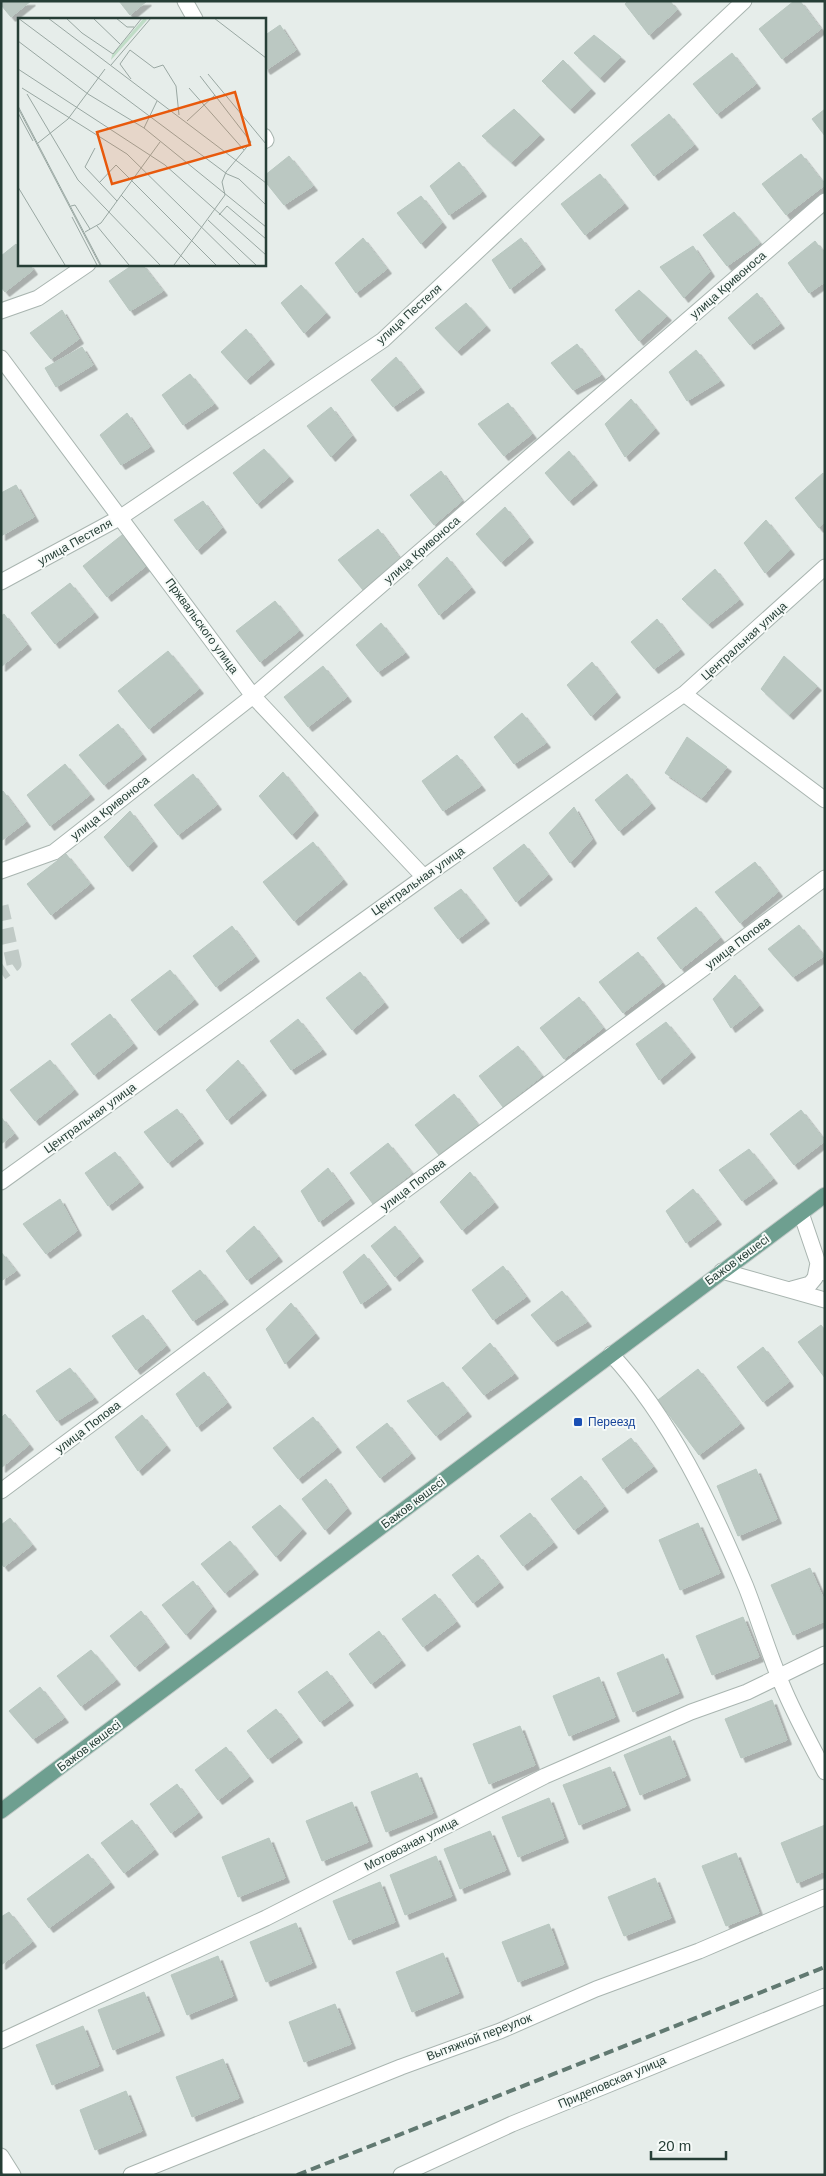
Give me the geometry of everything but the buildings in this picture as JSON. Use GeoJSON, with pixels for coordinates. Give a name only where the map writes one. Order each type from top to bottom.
{"type":"FeatureCollection","features":[{"type":"Feature","properties":{"kind":"main road","name":"Бажов көшесі"},"geometry":{"type":"LineString","coordinates":[[1,1811],[722,1271],[825,1196]]}},
{"type":"Feature","properties":{"kind":"street"},"geometry":{"type":"LineString","coordinates":[[185,1],[194,18]]}},
{"type":"Feature","properties":{"kind":"street","name":"улица Пестеля"},"geometry":{"type":"LineString","coordinates":[[1,582],[121,517],[383,340],[744,1]]}},
{"type":"Feature","properties":{"kind":"street","name":"улица Кривоноса"},"geometry":{"type":"LineString","coordinates":[[1,871],[54,852],[253,696],[825,201]]}},
{"type":"Feature","properties":{"kind":"street"},"geometry":{"type":"LineString","coordinates":[[1,311],[38,298],[87,265]]}},
{"type":"Feature","properties":{"kind":"street","name":"Пржвальского улица"},"geometry":{"type":"LineString","coordinates":[[1,358],[253,696],[424,877]]}},
{"type":"Feature","properties":{"kind":"street","name":"Центральная улица"},"geometry":{"type":"LineString","coordinates":[[1,1182],[424,877],[684,694],[825,567]]}},
{"type":"Feature","properties":{"kind":"street"},"geometry":{"type":"LineString","coordinates":[[684,694],[825,800]]}},
{"type":"Feature","properties":{"kind":"street","name":"улица Попова"},"geometry":{"type":"LineString","coordinates":[[1,1491],[825,878]]}},
{"type":"Feature","properties":{"kind":"street"},"geometry":{"type":"LineString","coordinates":[[791,1290],[810,1284],[821,1268],[801,1213]]}},
{"type":"Feature","properties":{"kind":"street"},"geometry":{"type":"LineString","coordinates":[[722,1271],[825,1300]]}},
{"type":"Feature","properties":{"kind":"street"},"geometry":{"type":"LineString","coordinates":[[611,1354],[624,1369],[667,1430],[699,1489],[743,1580],[782,1685],[825,1772]]}},
{"type":"Feature","properties":{"kind":"street","name":"Мотовозная улица"},"geometry":{"type":"LineString","coordinates":[[1,2041],[266,1918],[545,1776],[691,1712],[747,1692],[825,1654]]}},
{"type":"Feature","properties":{"kind":"street","name":"Вытяжной переулок"},"geometry":{"type":"LineString","coordinates":[[131,2175],[401,2067],[500,2030],[596,1989],[699,1951],[825,1897]]}},
{"type":"Feature","properties":{"kind":"street","name":"Придеповская улица"},"geometry":{"type":"LineString","coordinates":[[401,2175],[512,2124],[825,1996]]}},
{"type":"Feature","properties":{"kind":"street"},"geometry":{"type":"LineString","coordinates":[[1,2156],[13,2175]]}},
{"type":"Feature","properties":{"kind":"tunnel"},"geometry":{"type":"LineString","coordinates":[[1,906],[14,964],[1,973]]}},
{"type":"Feature","properties":{"kind":"railway"},"geometry":{"type":"LineString","coordinates":[[297,2175],[825,1967]]}},
{"type":"Feature","properties":{"kind":"place","name":"Переезд"},"geometry":{"type":"Point","coordinates":[578,1422]}}]}
